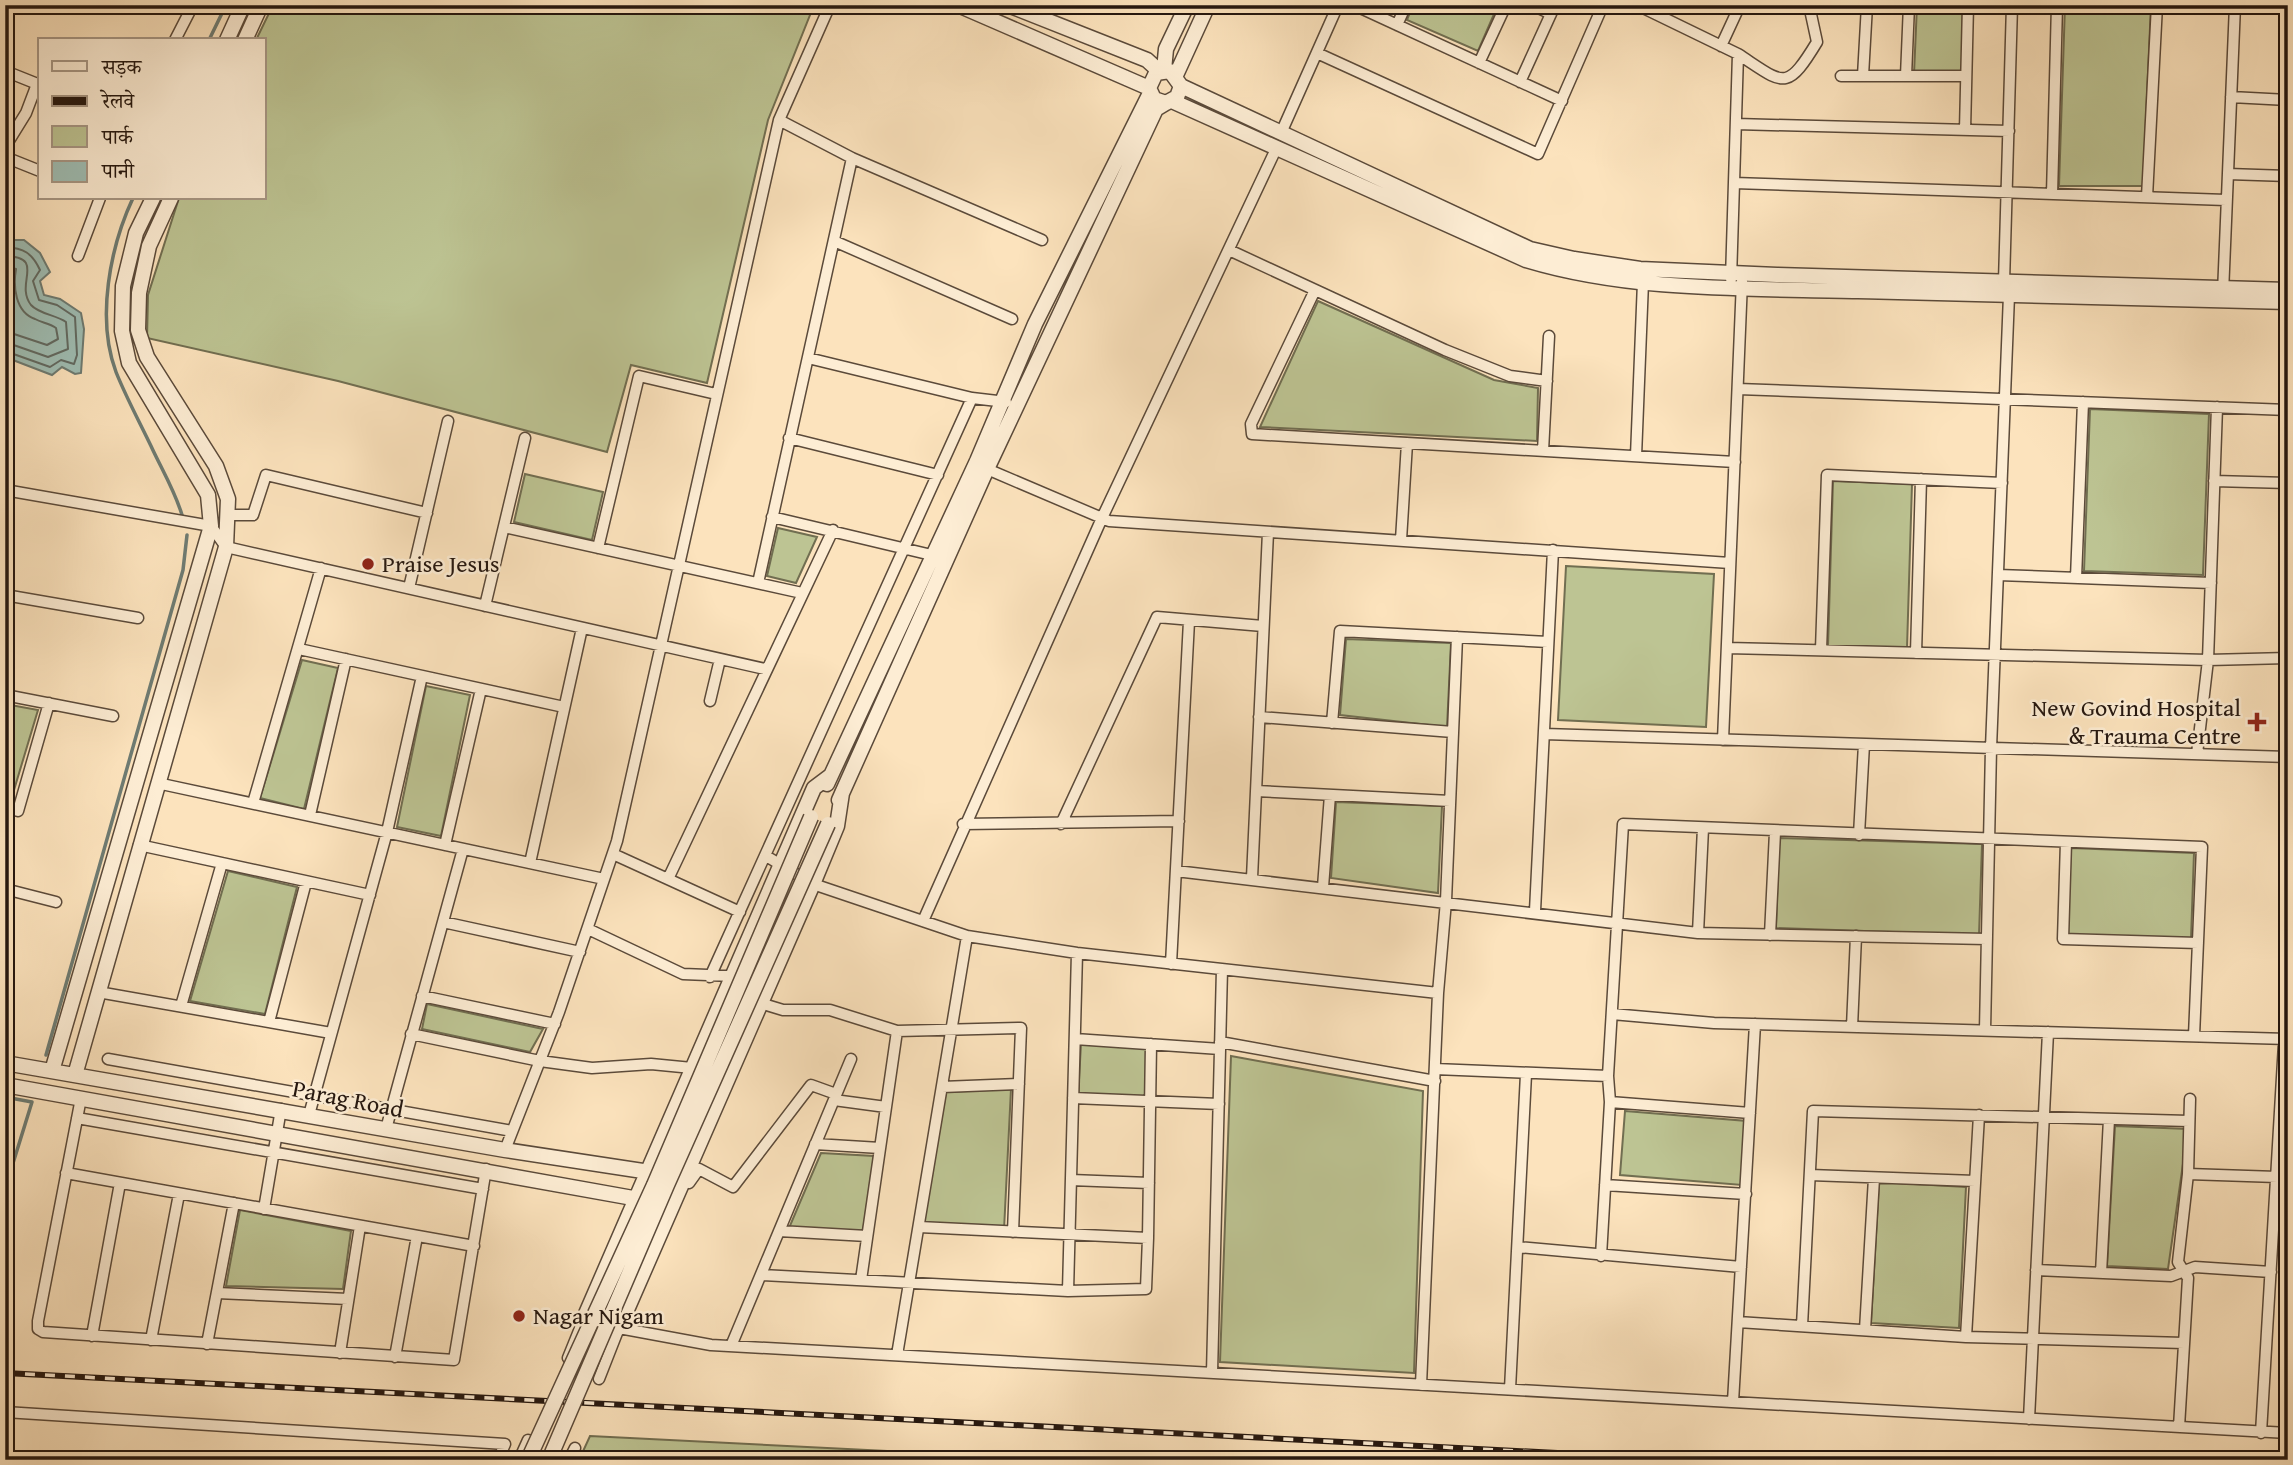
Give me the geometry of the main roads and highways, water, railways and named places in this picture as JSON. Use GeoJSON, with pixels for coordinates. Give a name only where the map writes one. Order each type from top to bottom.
{"type":"FeatureCollection","features":[{"type":"Feature","properties":{"kind":"water"},"geometry":{"type":"Polygon","coordinates":[[[5,240],[24,240],[40,253],[50,272],[40,281],[44,295],[60,299],[81,313],[84,329],[81,373],[75,374],[62,367],[52,375],[5,357],[5,240]]]}},
{"type":"Feature","properties":{"kind":"waterway"},"geometry":{"type":"LineString","coordinates":[[210,38],[226,5]]}},
{"type":"Feature","properties":{"kind":"waterway"},"geometry":{"type":"LineString","coordinates":[[132,200],[118,238],[108,284],[107,329],[110,351],[116,372],[172,488],[182,515]]}},
{"type":"Feature","properties":{"kind":"waterway"},"geometry":{"type":"LineString","coordinates":[[46,1055],[183,570],[187,535]]}},
{"type":"Feature","properties":{"kind":"waterway"},"geometry":{"type":"LineString","coordinates":[[5,1097],[32,1102],[5,1189]]}},
{"type":"Feature","properties":{"kind":"railway"},"geometry":{"type":"LineString","coordinates":[[5,1373],[1693,1460]]}},
{"type":"Feature","properties":{"kind":"place","name":"Praise Jesus"},"geometry":{"type":"Point","coordinates":[368,564]}},
{"type":"Feature","properties":{"kind":"place","name":"New Govind Hospital & Trauma Centre"},"geometry":{"type":"Point","coordinates":[2257,722]}},
{"type":"Feature","properties":{"kind":"place","name":"Nagar Nigam"},"geometry":{"type":"Point","coordinates":[519,1316]}}]}
